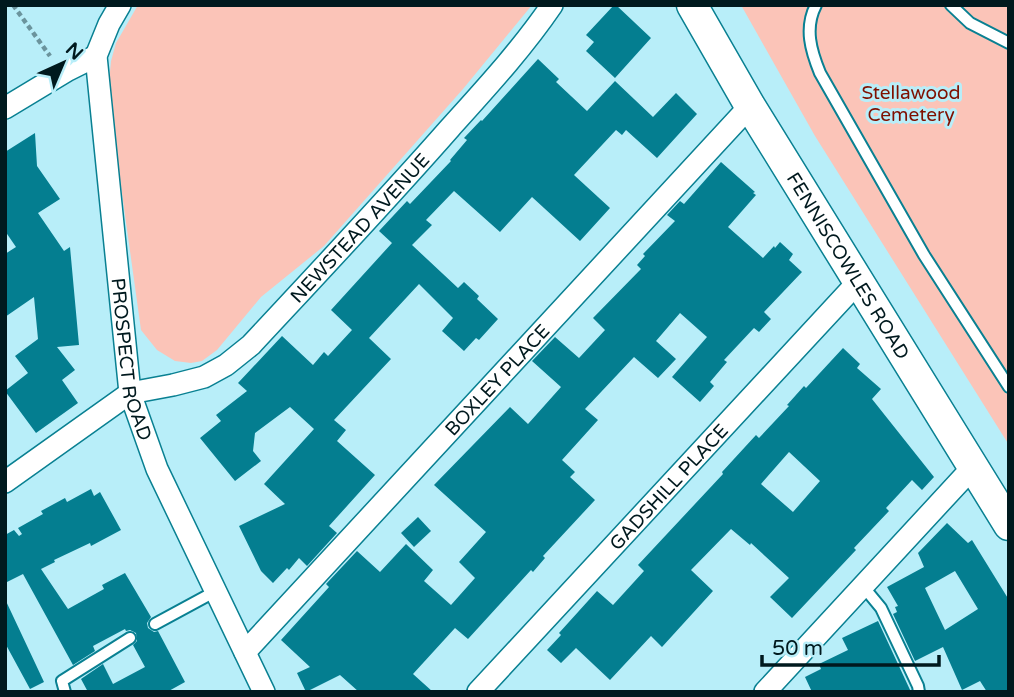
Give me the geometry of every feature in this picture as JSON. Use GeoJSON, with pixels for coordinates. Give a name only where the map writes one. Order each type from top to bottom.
{"type":"FeatureCollection","features":[{"type":"Feature","properties":{"kind":"street","name":"PROSPECT ROAD"},"geometry":{"type":"LineString","coordinates":[[120,5],[96,56],[130,393],[157,469],[264,692]]}},
{"type":"Feature","properties":{"kind":"street","name":"NEWSTEAD AVENUE"},"geometry":{"type":"LineString","coordinates":[[130,393],[204,377],[226,365],[251,345],[409,176],[532,35],[552,5]]}},
{"type":"Feature","properties":{"kind":"street","name":"FENNISCOWLES ROAD"},"geometry":{"type":"LineString","coordinates":[[692,5],[750,106],[1009,525]]}},
{"type":"Feature","properties":{"kind":"street"},"geometry":{"type":"LineString","coordinates":[[5,108],[96,56]]}},
{"type":"Feature","properties":{"kind":"street","name":"BOXLEY PLACE"},"geometry":{"type":"LineString","coordinates":[[245,652],[750,106]]}},
{"type":"Feature","properties":{"kind":"street","name":"GADSHILL PLACE"},"geometry":{"type":"LineString","coordinates":[[478,692],[858,282]]}},
{"type":"Feature","properties":{"kind":"street"},"geometry":{"type":"LineString","coordinates":[[5,482],[130,393]]}},
{"type":"Feature","properties":{"kind":"street"},"geometry":{"type":"LineString","coordinates":[[765,692],[973,467]]}},
{"type":"Feature","properties":{"kind":"lane"},"geometry":{"type":"LineString","coordinates":[[816,5],[809,32],[811,52],[820,73],[924,255],[1009,387]]}},
{"type":"Feature","properties":{"kind":"lane"},"geometry":{"type":"LineString","coordinates":[[951,5],[970,23],[1009,43]]}},
{"type":"Feature","properties":{"kind":"lane"},"geometry":{"type":"LineString","coordinates":[[862,585],[881,608],[919,692]]}},
{"type":"Feature","properties":{"kind":"lane"},"geometry":{"type":"LineString","coordinates":[[155,624],[216,591]]}},
{"type":"Feature","properties":{"kind":"lane"},"geometry":{"type":"LineString","coordinates":[[65,692],[62,681],[130,638]]}},
{"type":"Feature","properties":{"kind":"path"},"geometry":{"type":"LineString","coordinates":[[13,5],[63,73]]}},
{"type":"Feature","properties":{"kind":"green space"},"geometry":{"type":"Polygon","coordinates":[[[138,5],[532,5],[463,89],[324,246],[261,297],[217,350],[202,361],[191,363],[175,361],[157,350],[141,330],[108,93],[116,43],[138,5]]]}},
{"type":"Feature","properties":{"kind":"green space","name":"Stellawood Cemetery"},"geometry":{"type":"Polygon","coordinates":[[[741,5],[1009,5],[1009,445],[815,136],[741,5]]]}},
{"type":"Feature","properties":{"kind":"building"},"geometry":{"type":"Polygon","coordinates":[[[614,5],[651,38],[615,78],[586,51],[594,42],[586,35],[614,5]]]}},
{"type":"Feature","properties":{"kind":"building"},"geometry":{"type":"Polygon","coordinates":[[[538,59],[559,79],[556,82],[587,111],[615,81],[653,117],[676,93],[697,114],[657,158],[626,130],[622,135],[616,130],[574,175],[610,208],[580,241],[532,197],[500,232],[454,191],[426,220],[432,225],[412,245],[458,288],[464,282],[498,319],[479,340],[476,338],[464,351],[442,331],[453,318],[419,284],[369,338],[391,359],[334,420],[346,430],[337,441],[375,475],[329,526],[337,533],[307,566],[299,558],[273,583],[261,571],[239,526],[285,504],[264,484],[314,429],[290,407],[255,433],[253,451],[261,461],[235,481],[200,438],[221,421],[216,415],[247,391],[238,383],[282,336],[313,365],[324,352],[328,356],[352,330],[331,310],[392,243],[379,231],[407,201],[410,204],[451,161],[467,140],[464,138],[538,59]]]}},
{"type":"Feature","properties":{"kind":"building"},"geometry":{"type":"Polygon","coordinates":[[[35,133],[37,166],[60,199],[38,213],[64,251],[70,247],[79,345],[57,347],[75,370],[62,380],[78,403],[36,433],[5,391],[28,373],[15,356],[38,339],[34,297],[5,317],[5,254],[16,247],[5,231],[5,152],[35,133]]]}},
{"type":"Feature","properties":{"kind":"building"},"geometry":{"type":"Polygon","coordinates":[[[721,162],[756,195],[728,227],[763,258],[780,242],[793,254],[789,260],[802,272],[764,312],[771,319],[759,332],[754,328],[724,360],[727,362],[710,382],[714,386],[700,402],[672,377],[707,337],[680,313],[656,341],[676,359],[658,378],[634,357],[585,409],[598,420],[562,460],[575,472],[570,477],[595,500],[543,556],[545,558],[533,572],[531,570],[468,639],[455,628],[413,674],[433,692],[359,692],[340,675],[306,692],[297,673],[310,667],[281,640],[329,587],[326,584],[357,551],[380,572],[406,544],[433,570],[424,581],[451,605],[475,578],[459,562],[486,532],[434,485],[510,407],[528,424],[561,387],[532,361],[555,337],[579,358],[605,330],[593,318],[641,269],[637,265],[645,256],[643,254],[675,221],[667,215],[680,201],[684,204],[721,162]]]}},
{"type":"Feature","properties":{"kind":"building"},"geometry":{"type":"Polygon","coordinates":[[[843,348],[860,364],[857,368],[881,389],[872,399],[934,477],[922,490],[912,480],[886,508],[889,511],[854,548],[856,550],[792,618],[770,597],[789,578],[751,543],[750,545],[731,529],[691,570],[713,591],[662,647],[651,636],[610,680],[576,648],[561,663],[547,650],[597,591],[613,605],[644,571],[638,565],[756,435],[759,438],[804,386],[806,388],[843,348]],[[789,452],[761,484],[793,512],[820,481],[789,452]]]}},
{"type":"Feature","properties":{"kind":"building"},"geometry":{"type":"Polygon","coordinates":[[[91,489],[94,496],[100,492],[121,530],[91,546],[90,543],[54,560],[55,562],[41,569],[68,609],[104,589],[102,585],[125,573],[151,617],[147,623],[148,628],[154,632],[158,631],[185,682],[167,692],[88,692],[81,679],[103,664],[113,684],[145,667],[133,645],[137,641],[136,633],[125,629],[93,646],[95,651],[73,665],[23,574],[5,583],[5,535],[14,530],[19,536],[22,534],[18,528],[43,514],[41,511],[65,498],[67,502],[91,489]]]}},
{"type":"Feature","properties":{"kind":"building"},"geometry":{"type":"Polygon","coordinates":[[[418,517],[431,531],[414,547],[401,533],[418,517]]]}},
{"type":"Feature","properties":{"kind":"building"},"geometry":{"type":"Polygon","coordinates":[[[947,523],[968,543],[972,540],[1009,600],[1009,692],[987,692],[980,681],[962,690],[943,647],[915,661],[893,614],[897,612],[895,607],[898,606],[887,587],[924,567],[918,553],[947,523]],[[955,571],[925,588],[945,630],[978,609],[955,571]]]}},
{"type":"Feature","properties":{"kind":"building"},"geometry":{"type":"Polygon","coordinates":[[[5,599],[44,682],[30,689],[5,643],[5,599]]]}},
{"type":"Feature","properties":{"kind":"building"},"geometry":{"type":"Polygon","coordinates":[[[878,621],[911,692],[812,692],[805,677],[821,669],[819,664],[848,650],[842,638],[878,621]]]}}]}
